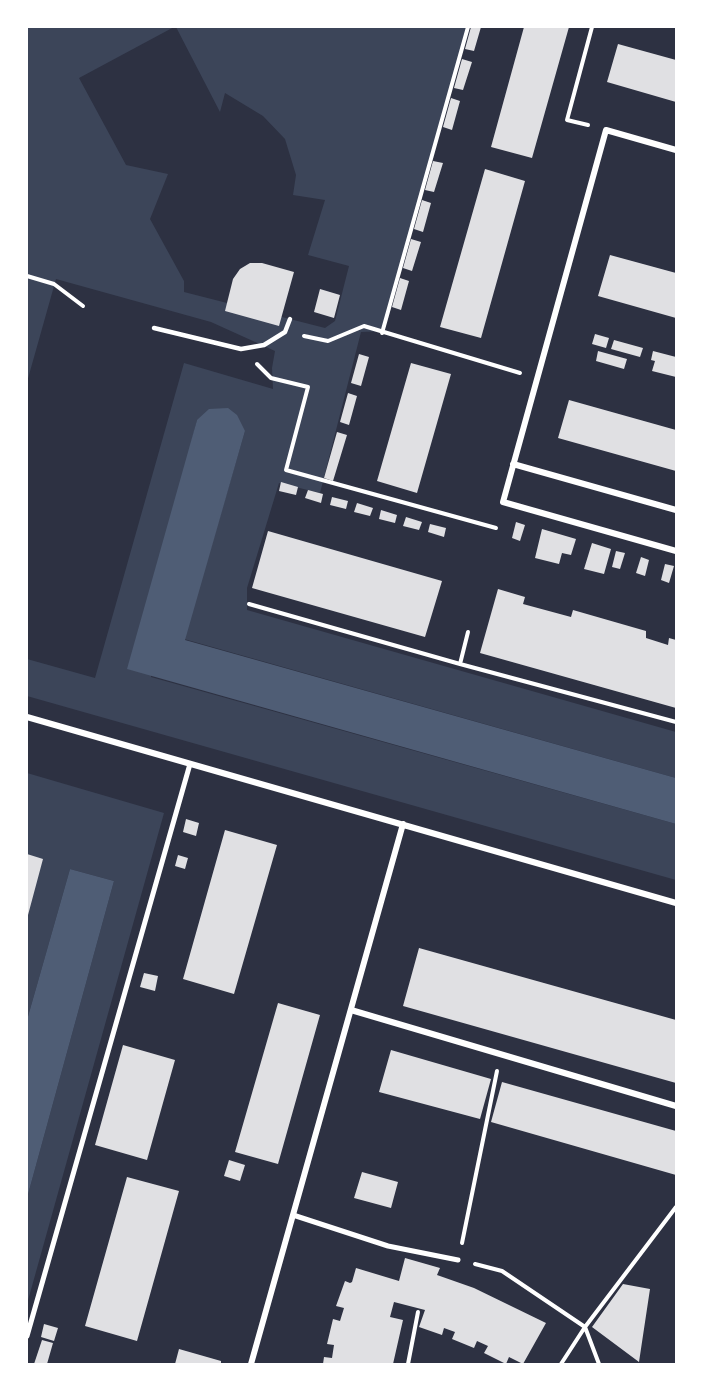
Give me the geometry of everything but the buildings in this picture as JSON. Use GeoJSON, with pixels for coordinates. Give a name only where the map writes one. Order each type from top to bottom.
{"type":"FeatureCollection","features":[{"type":"Feature","properties":{"kind":"street"},"geometry":{"type":"LineString","coordinates":[[676,150],[606,130],[503,502],[676,551]]}},
{"type":"Feature","properties":{"kind":"street"},"geometry":{"type":"LineString","coordinates":[[513,464],[676,510]]}},
{"type":"Feature","properties":{"kind":"street"},"geometry":{"type":"LineString","coordinates":[[27,717],[676,903]]}},
{"type":"Feature","properties":{"kind":"street"},"geometry":{"type":"LineString","coordinates":[[27,1336],[190,764]]}},
{"type":"Feature","properties":{"kind":"street"},"geometry":{"type":"LineString","coordinates":[[251,1364],[403,824]]}},
{"type":"Feature","properties":{"kind":"street"},"geometry":{"type":"LineString","coordinates":[[351,1010],[676,1106]]}},
{"type":"Feature","properties":{"kind":"street"},"geometry":{"type":"LineString","coordinates":[[293,1215],[388,1246],[458,1260]]}},
{"type":"Feature","properties":{"kind":"lane"},"geometry":{"type":"LineString","coordinates":[[154,328],[241,349],[264,345],[285,332],[290,319]]}},
{"type":"Feature","properties":{"kind":"path"},"geometry":{"type":"LineString","coordinates":[[382,333],[468,27]]}},
{"type":"Feature","properties":{"kind":"path"},"geometry":{"type":"LineString","coordinates":[[592,27],[567,120],[606,130]]}},
{"type":"Feature","properties":{"kind":"path"},"geometry":{"type":"LineString","coordinates":[[27,276],[54,284],[83,306]]}},
{"type":"Feature","properties":{"kind":"path"},"geometry":{"type":"LineString","coordinates":[[285,332],[328,341],[364,326],[536,378]]}},
{"type":"Feature","properties":{"kind":"path"},"geometry":{"type":"LineString","coordinates":[[241,349],[271,378],[308,387],[286,470],[496,528]]}},
{"type":"Feature","properties":{"kind":"path"},"geometry":{"type":"LineString","coordinates":[[249,604],[676,722]]}},
{"type":"Feature","properties":{"kind":"path"},"geometry":{"type":"LineString","coordinates":[[460,664],[468,632]]}},
{"type":"Feature","properties":{"kind":"path"},"geometry":{"type":"LineString","coordinates":[[501,1054],[458,1260],[502,1271],[585,1327],[599,1364]]}},
{"type":"Feature","properties":{"kind":"path"},"geometry":{"type":"LineString","coordinates":[[561,1364],[585,1327],[676,1208]]}},
{"type":"Feature","properties":{"kind":"path"},"geometry":{"type":"LineString","coordinates":[[408,1364],[418,1312]]}},
{"type":"Feature","properties":{"kind":"shaded area"},"geometry":{"type":"Polygon","coordinates":[[[27,27],[174,27],[79,78],[126,165],[168,174],[150,219],[184,281],[184,292],[325,328],[335,321],[349,266],[308,255],[325,200],[293,195],[296,175],[285,139],[263,116],[225,93],[220,112],[176,27],[468,27],[384,331],[361,332],[320,493],[279,483],[247,588],[247,610],[676,732],[676,778],[184,639],[245,431],[197,420],[186,464],[151,677],[676,824],[676,880],[27,696],[27,659],[95,678],[184,363],[273,389],[272,368],[275,351],[211,322],[56,279],[27,382],[27,27]]]}},
{"type":"Feature","properties":{"kind":"shaded area"},"geometry":{"type":"Polygon","coordinates":[[[228,408],[237,415],[245,431],[185,640],[676,778],[676,824],[127,669],[197,420],[209,409],[228,408]]]}},
{"type":"Feature","properties":{"kind":"shaded area"},"geometry":{"type":"Polygon","coordinates":[[[27,773],[164,813],[27,1304],[27,1198],[114,881],[70,869],[27,1020],[27,773]]]}},
{"type":"Feature","properties":{"kind":"shaded area"},"geometry":{"type":"Polygon","coordinates":[[[70,869],[114,881],[27,1198],[27,1020],[70,869]]]}}]}
